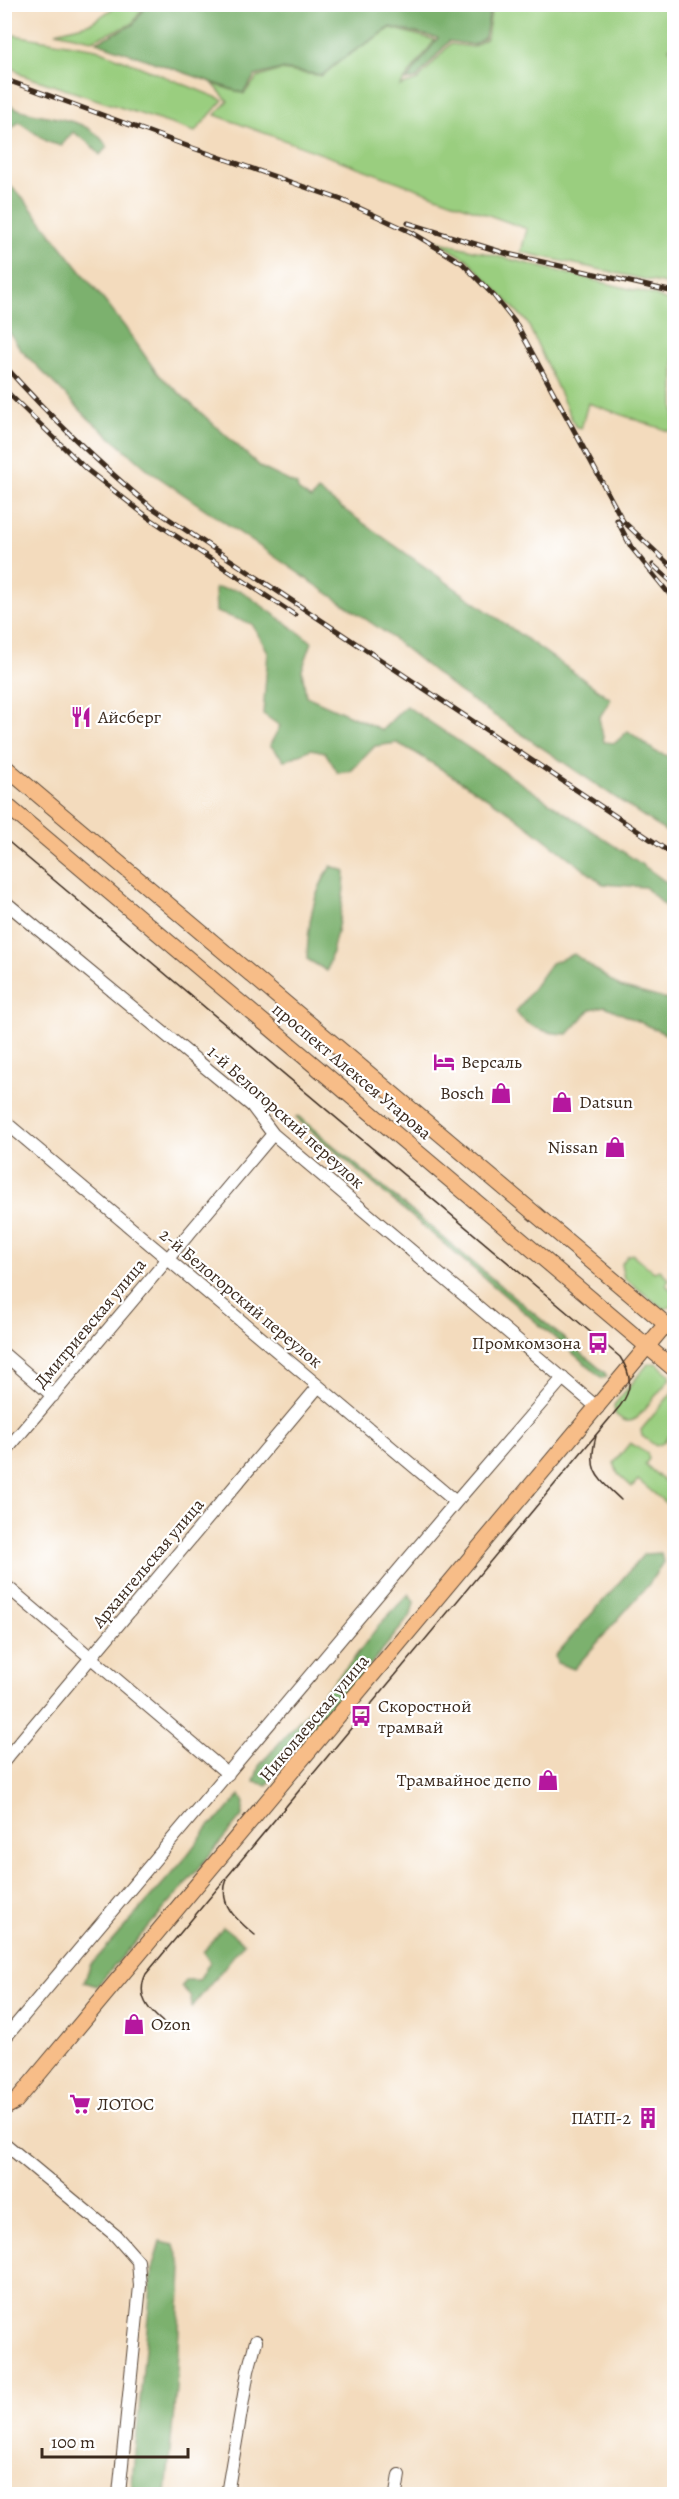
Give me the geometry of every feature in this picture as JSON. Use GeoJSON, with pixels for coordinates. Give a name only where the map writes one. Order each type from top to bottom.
{"type":"FeatureCollection","features":[{"type":"Feature","properties":{"kind":"main road","name":"проспект Алексея Угарова"},"geometry":{"type":"LineString","coordinates":[[4,766],[670,1328]]}},
{"type":"Feature","properties":{"kind":"main road","name":"проспект Алексея Угарова"},"geometry":{"type":"LineString","coordinates":[[4,803],[675,1370]]}},
{"type":"Feature","properties":{"kind":"main road","name":"Николаевская улица"},"geometry":{"type":"LineString","coordinates":[[4,2109],[15,2102],[193,1892],[648,1347],[670,1328]]}},
{"type":"Feature","properties":{"kind":"street","name":"1-й Белогорский переулок"},"geometry":{"type":"LineString","coordinates":[[4,901],[252,1106],[273,1134],[598,1408]]}},
{"type":"Feature","properties":{"kind":"street","name":"2-й Белогорский переулок"},"geometry":{"type":"LineString","coordinates":[[4,1120],[456,1502]]}},
{"type":"Feature","properties":{"kind":"street","name":"Дмитриевская улица"},"geometry":{"type":"LineString","coordinates":[[4,1453],[273,1134]]}},
{"type":"Feature","properties":{"kind":"street"},"geometry":{"type":"LineString","coordinates":[[4,1354],[53,1396]]}},
{"type":"Feature","properties":{"kind":"street","name":"Николаевская улица"},"geometry":{"type":"LineString","coordinates":[[4,2039],[563,1378]]}},
{"type":"Feature","properties":{"kind":"street","name":"Архангельская улица"},"geometry":{"type":"LineString","coordinates":[[4,1761],[318,1387]]}},
{"type":"Feature","properties":{"kind":"street"},"geometry":{"type":"LineString","coordinates":[[4,1584],[228,1774]]}},
{"type":"Feature","properties":{"kind":"street"},"geometry":{"type":"LineString","coordinates":[[4,2143],[115,2235],[138,2261],[141,2286],[119,2494]]}},
{"type":"Feature","properties":{"kind":"street"},"geometry":{"type":"LineString","coordinates":[[227,2494],[248,2371],[256,2341]]}},
{"type":"Feature","properties":{"kind":"street"},"geometry":{"type":"LineString","coordinates":[[396,2494],[399,2475]]}},
{"type":"Feature","properties":{"kind":"green space"},"geometry":{"type":"Polygon","coordinates":[[[118,5],[145,5],[132,24],[92,40],[56,32],[91,23],[118,5]]]}},
{"type":"Feature","properties":{"kind":"green space"},"geometry":{"type":"Polygon","coordinates":[[[147,5],[491,5],[485,37],[473,45],[449,41],[417,78],[406,81],[438,38],[391,27],[343,58],[322,75],[281,69],[255,76],[243,93],[96,42],[133,25],[147,5]]]}},
{"type":"Feature","properties":{"kind":"green space"},"geometry":{"type":"Polygon","coordinates":[[[492,5],[674,5],[674,45],[669,48],[674,54],[674,286],[521,252],[527,229],[215,115],[228,101],[213,84],[244,94],[257,78],[280,70],[322,76],[344,58],[391,28],[435,40],[400,86],[418,80],[450,44],[473,47],[487,38],[492,5]]]}},
{"type":"Feature","properties":{"kind":"green space"},"geometry":{"type":"Polygon","coordinates":[[[5,35],[96,49],[223,100],[195,132],[22,75],[5,62],[5,35]]]}},
{"type":"Feature","properties":{"kind":"green space"},"geometry":{"type":"Polygon","coordinates":[[[5,103],[32,113],[74,122],[98,136],[107,147],[100,155],[89,143],[73,132],[61,146],[48,142],[19,122],[5,135],[5,103]]]}},
{"type":"Feature","properties":{"kind":"green space"},"geometry":{"type":"Polygon","coordinates":[[[4,180],[23,198],[125,327],[157,373],[262,468],[297,485],[298,490],[311,499],[318,491],[611,699],[599,718],[604,742],[615,743],[628,731],[656,752],[674,758],[674,837],[458,691],[386,633],[151,472],[89,419],[21,350],[5,326],[4,180]]]}},
{"type":"Feature","properties":{"kind":"green space"},"geometry":{"type":"Polygon","coordinates":[[[436,241],[654,295],[674,304],[674,433],[588,403],[581,429],[575,426],[527,322],[467,259],[436,241]]]}},
{"type":"Feature","properties":{"kind":"green space"},"geometry":{"type":"Polygon","coordinates":[[[215,588],[240,590],[312,642],[302,670],[306,696],[382,730],[406,706],[674,888],[674,914],[645,887],[603,884],[511,813],[397,743],[375,746],[351,771],[338,773],[325,752],[311,749],[285,761],[270,745],[280,726],[263,714],[268,652],[252,624],[216,612],[215,588]]]}},
{"type":"Feature","properties":{"kind":"green space"},"geometry":{"type":"Polygon","coordinates":[[[331,866],[345,871],[339,921],[327,971],[307,959],[312,910],[319,888],[331,866]]]}},
{"type":"Feature","properties":{"kind":"green space"},"geometry":{"type":"Polygon","coordinates":[[[574,954],[620,987],[672,1001],[674,999],[674,1038],[605,1006],[591,1009],[568,1034],[546,1031],[532,1026],[521,1018],[516,1012],[551,963],[574,954]]]}},
{"type":"Feature","properties":{"kind":"green space"},"geometry":{"type":"Polygon","coordinates":[[[298,1116],[607,1377],[602,1378],[296,1118],[298,1116]]]}},
{"type":"Feature","properties":{"kind":"green space"},"geometry":{"type":"Polygon","coordinates":[[[632,1254],[654,1272],[660,1270],[669,1279],[666,1285],[671,1290],[674,1288],[673,1306],[664,1309],[624,1278],[621,1265],[627,1256],[632,1254]]]}},
{"type":"Feature","properties":{"kind":"green space"},"geometry":{"type":"Polygon","coordinates":[[[656,1363],[670,1375],[669,1380],[637,1418],[630,1421],[623,1420],[615,1414],[614,1405],[648,1364],[656,1363]]]}},
{"type":"Feature","properties":{"kind":"green space"},"geometry":{"type":"Polygon","coordinates":[[[674,1390],[674,1430],[663,1443],[656,1446],[642,1436],[641,1430],[674,1390]]]}},
{"type":"Feature","properties":{"kind":"green space"},"geometry":{"type":"Polygon","coordinates":[[[630,1443],[647,1453],[649,1459],[645,1464],[674,1490],[674,1510],[638,1480],[632,1487],[618,1474],[614,1463],[630,1443]]]}},
{"type":"Feature","properties":{"kind":"green space"},"geometry":{"type":"Polygon","coordinates":[[[661,1553],[663,1562],[649,1584],[574,1669],[557,1663],[555,1656],[644,1554],[661,1553]]]}},
{"type":"Feature","properties":{"kind":"green space"},"geometry":{"type":"Polygon","coordinates":[[[409,1594],[414,1602],[411,1615],[354,1685],[267,1785],[254,1782],[259,1766],[352,1661],[379,1625],[409,1594]]]}},
{"type":"Feature","properties":{"kind":"green space"},"geometry":{"type":"Polygon","coordinates":[[[240,1795],[244,1803],[242,1816],[184,1886],[97,1986],[84,1982],[90,1966],[182,1862],[209,1826],[225,1813],[240,1795]]]}},
{"type":"Feature","properties":{"kind":"green space"},"geometry":{"type":"Polygon","coordinates":[[[223,1927],[244,1943],[192,2007],[191,1997],[181,1987],[187,1980],[199,1980],[210,1962],[203,1952],[223,1927]]]}},
{"type":"Feature","properties":{"kind":"green space"},"geometry":{"type":"Polygon","coordinates":[[[160,2242],[174,2245],[182,2269],[176,2389],[166,2494],[131,2494],[153,2266],[160,2242]]]}},
{"type":"Feature","properties":{"kind":"tram line"},"geometry":{"type":"LineString","coordinates":[[4,838],[620,1357],[629,1376],[629,1388],[620,1406],[146,1974],[142,1992],[144,2000],[148,2008],[175,2032]]}},
{"type":"Feature","properties":{"kind":"tram line"},"geometry":{"type":"LineString","coordinates":[[596,1436],[593,1466],[600,1479],[621,1500]]}},
{"type":"Feature","properties":{"kind":"tram line"},"geometry":{"type":"LineString","coordinates":[[227,1879],[225,1888],[227,1904],[236,1918],[255,1935]]}},
{"type":"Feature","properties":{"kind":"railway"},"geometry":{"type":"LineString","coordinates":[[4,79],[342,200],[411,232],[462,263],[494,296],[517,325],[623,521],[674,569]]}},
{"type":"Feature","properties":{"kind":"railway"},"geometry":{"type":"LineString","coordinates":[[408,223],[508,254],[674,292]]}},
{"type":"Feature","properties":{"kind":"railway"},"geometry":{"type":"LineString","coordinates":[[4,365],[75,439],[151,507],[674,855]]}},
{"type":"Feature","properties":{"kind":"railway"},"geometry":{"type":"LineString","coordinates":[[4,389],[86,469],[149,518],[295,615]]}},
{"type":"Feature","properties":{"kind":"railway"},"geometry":{"type":"LineString","coordinates":[[617,520],[631,547],[674,600]]}},
{"type":"Feature","properties":{"kind":"railway"},"geometry":{"type":"LineString","coordinates":[[653,565],[674,584]]}},
{"type":"Feature","properties":{"kind":"place","name":"Айсберг"},"geometry":{"type":"Point","coordinates":[81,717]}},
{"type":"Feature","properties":{"kind":"place","name":"Версаль"},"geometry":{"type":"Point","coordinates":[444,1062]}},
{"type":"Feature","properties":{"kind":"place","name":"Bosch"},"geometry":{"type":"Point","coordinates":[501,1093]}},
{"type":"Feature","properties":{"kind":"place","name":"Datsun"},"geometry":{"type":"Point","coordinates":[562,1102]}},
{"type":"Feature","properties":{"kind":"place","name":"Nissan"},"geometry":{"type":"Point","coordinates":[615,1147]}},
{"type":"Feature","properties":{"kind":"place","name":"Промкомзона"},"geometry":{"type":"Point","coordinates":[598,1343]}},
{"type":"Feature","properties":{"kind":"place","name":"Скоростной трамвай"},"geometry":{"type":"Point","coordinates":[361,1716]}},
{"type":"Feature","properties":{"kind":"place","name":"Трамвайное депо"},"geometry":{"type":"Point","coordinates":[548,1780]}},
{"type":"Feature","properties":{"kind":"place","name":"Ozon"},"geometry":{"type":"Point","coordinates":[134,2024]}},
{"type":"Feature","properties":{"kind":"place","name":"ЛОТОС"},"geometry":{"type":"Point","coordinates":[80,2104]}},
{"type":"Feature","properties":{"kind":"place","name":"ПАТП-2"},"geometry":{"type":"Point","coordinates":[648,2118]}}]}
